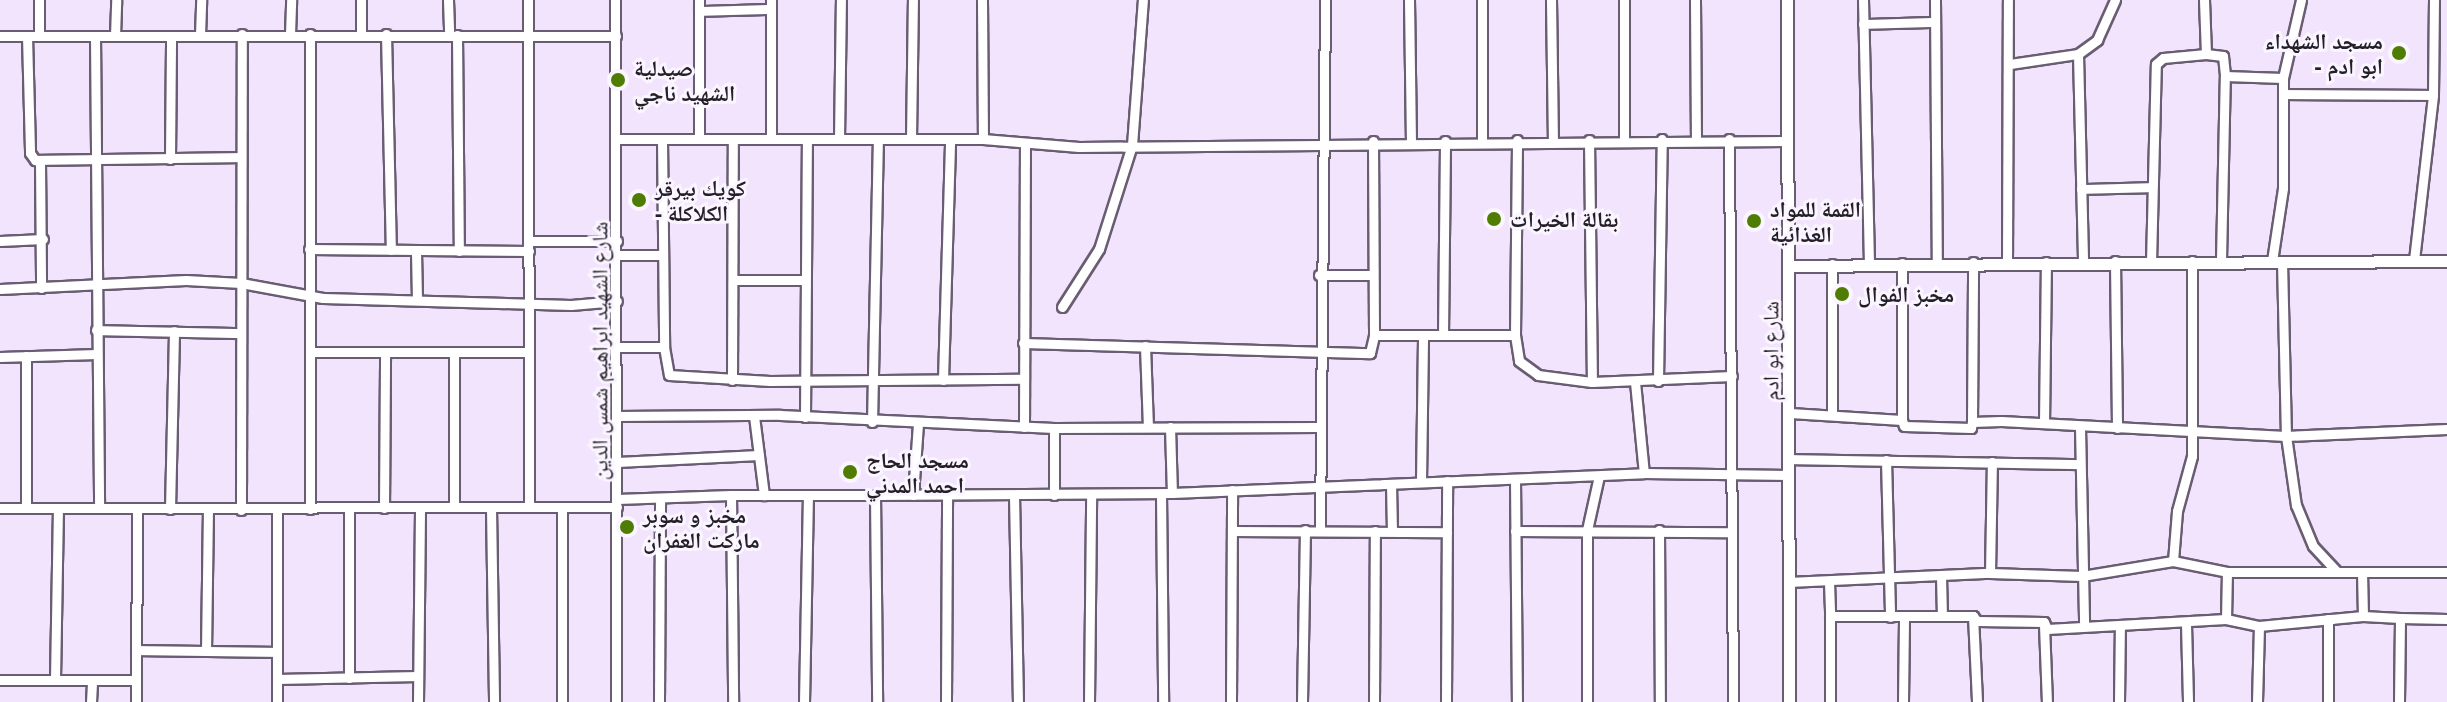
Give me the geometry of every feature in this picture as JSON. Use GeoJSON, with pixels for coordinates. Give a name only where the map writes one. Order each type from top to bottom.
{"type":"FeatureCollection","features":[{"type":"Feature","properties":{"kind":"street"},"geometry":{"type":"LineString","coordinates":[[39,0],[39,36]]}},
{"type":"Feature","properties":{"kind":"street"},"geometry":{"type":"LineString","coordinates":[[115,36],[116,0]]}},
{"type":"Feature","properties":{"kind":"street"},"geometry":{"type":"LineString","coordinates":[[200,35],[201,0]]}},
{"type":"Feature","properties":{"kind":"street"},"geometry":{"type":"LineString","coordinates":[[290,34],[291,0]]}},
{"type":"Feature","properties":{"kind":"street"},"geometry":{"type":"LineString","coordinates":[[361,0],[361,34]]}},
{"type":"Feature","properties":{"kind":"street"},"geometry":{"type":"LineString","coordinates":[[448,0],[453,34],[459,251]]}},
{"type":"Feature","properties":{"kind":"street"},"geometry":{"type":"LineString","coordinates":[[528,0],[529,507]]}},
{"type":"Feature","properties":{"kind":"street","name":"شارع الشهيد ابراهيم شمس الدين"},"geometry":{"type":"LineString","coordinates":[[615,0],[618,347],[616,702]]}},
{"type":"Feature","properties":{"kind":"street"},"geometry":{"type":"LineString","coordinates":[[699,0],[699,139]]}},
{"type":"Feature","properties":{"kind":"street"},"geometry":{"type":"LineString","coordinates":[[839,139],[841,0]]}},
{"type":"Feature","properties":{"kind":"street"},"geometry":{"type":"LineString","coordinates":[[911,139],[913,0]]}},
{"type":"Feature","properties":{"kind":"street"},"geometry":{"type":"LineString","coordinates":[[982,0],[983,139]]}},
{"type":"Feature","properties":{"kind":"street"},"geometry":{"type":"LineString","coordinates":[[1062,307],[1099,249],[1132,145],[1143,0]]}},
{"type":"Feature","properties":{"kind":"street"},"geometry":{"type":"LineString","coordinates":[[1320,530],[1320,141],[1325,0]]}},
{"type":"Feature","properties":{"kind":"street"},"geometry":{"type":"LineString","coordinates":[[1409,0],[1411,142]]}},
{"type":"Feature","properties":{"kind":"street"},"geometry":{"type":"LineString","coordinates":[[1482,0],[1482,140]]}},
{"type":"Feature","properties":{"kind":"street"},"geometry":{"type":"LineString","coordinates":[[1551,0],[1553,140]]}},
{"type":"Feature","properties":{"kind":"street"},"geometry":{"type":"LineString","coordinates":[[1624,0],[1624,139]]}},
{"type":"Feature","properties":{"kind":"street"},"geometry":{"type":"LineString","coordinates":[[1695,0],[1696,139]]}},
{"type":"Feature","properties":{"kind":"street","name":"شارع ابو ادم"},"geometry":{"type":"LineString","coordinates":[[1787,0],[1789,702]]}},
{"type":"Feature","properties":{"kind":"street"},"geometry":{"type":"LineString","coordinates":[[1863,0],[1869,263]]}},
{"type":"Feature","properties":{"kind":"street"},"geometry":{"type":"LineString","coordinates":[[1935,0],[1937,262]]}},
{"type":"Feature","properties":{"kind":"street"},"geometry":{"type":"LineString","coordinates":[[2007,262],[2008,0]]}},
{"type":"Feature","properties":{"kind":"street"},"geometry":{"type":"LineString","coordinates":[[2010,64],[2078,54],[2097,40],[2115,0]]}},
{"type":"Feature","properties":{"kind":"street"},"geometry":{"type":"LineString","coordinates":[[2204,0],[2206,54]]}},
{"type":"Feature","properties":{"kind":"street"},"geometry":{"type":"LineString","coordinates":[[2301,0],[2283,78],[2283,188],[2277,261],[2286,436],[2302,527],[2336,571]]}},
{"type":"Feature","properties":{"kind":"street"},"geometry":{"type":"LineString","coordinates":[[2414,260],[2433,95],[2434,0]]}},
{"type":"Feature","properties":{"kind":"street"},"geometry":{"type":"LineString","coordinates":[[699,11],[771,5],[771,139]]}},
{"type":"Feature","properties":{"kind":"street"},"geometry":{"type":"LineString","coordinates":[[1863,24],[1935,22]]}},
{"type":"Feature","properties":{"kind":"street"},"geometry":{"type":"LineString","coordinates":[[241,510],[242,34]]}},
{"type":"Feature","properties":{"kind":"street"},"geometry":{"type":"LineString","coordinates":[[310,34],[310,509]]}},
{"type":"Feature","properties":{"kind":"street"},"geometry":{"type":"LineString","coordinates":[[386,34],[391,250]]}},
{"type":"Feature","properties":{"kind":"street"},"geometry":{"type":"LineString","coordinates":[[0,36],[616,36]]}},
{"type":"Feature","properties":{"kind":"street"},"geometry":{"type":"LineString","coordinates":[[27,36],[30,153],[40,162],[241,157]]}},
{"type":"Feature","properties":{"kind":"street"},"geometry":{"type":"LineString","coordinates":[[95,36],[99,508]]}},
{"type":"Feature","properties":{"kind":"street"},"geometry":{"type":"LineString","coordinates":[[170,159],[171,36]]}},
{"type":"Feature","properties":{"kind":"street"},"geometry":{"type":"LineString","coordinates":[[2078,54],[2083,262]]}},
{"type":"Feature","properties":{"kind":"street"},"geometry":{"type":"LineString","coordinates":[[2151,263],[2156,64],[2163,58],[2206,54],[2223,56],[2225,76],[2221,260]]}},
{"type":"Feature","properties":{"kind":"street"},"geometry":{"type":"LineString","coordinates":[[2225,76],[2283,78]]}},
{"type":"Feature","properties":{"kind":"street"},"geometry":{"type":"LineString","coordinates":[[2284,94],[2433,95]]}},
{"type":"Feature","properties":{"kind":"street"},"geometry":{"type":"LineString","coordinates":[[616,139],[983,139],[1132,145],[1624,139],[1787,141]]}},
{"type":"Feature","properties":{"kind":"street"},"geometry":{"type":"LineString","coordinates":[[662,139],[664,347],[673,377],[732,380],[1023,379]]}},
{"type":"Feature","properties":{"kind":"street"},"geometry":{"type":"LineString","coordinates":[[732,380],[733,139]]}},
{"type":"Feature","properties":{"kind":"street"},"geometry":{"type":"LineString","coordinates":[[805,417],[807,139]]}},
{"type":"Feature","properties":{"kind":"street"},"geometry":{"type":"LineString","coordinates":[[943,380],[950,139]]}},
{"type":"Feature","properties":{"kind":"street"},"geometry":{"type":"LineString","coordinates":[[1658,381],[1662,139]]}},
{"type":"Feature","properties":{"kind":"street"},"geometry":{"type":"LineString","coordinates":[[1729,139],[1733,702]]}},
{"type":"Feature","properties":{"kind":"street"},"geometry":{"type":"LineString","coordinates":[[872,422],[878,140]]}},
{"type":"Feature","properties":{"kind":"street"},"geometry":{"type":"LineString","coordinates":[[1517,140],[1515,335],[1519,361],[1530,372],[1592,382],[1732,376]]}},
{"type":"Feature","properties":{"kind":"street"},"geometry":{"type":"LineString","coordinates":[[1589,140],[1592,382]]}},
{"type":"Feature","properties":{"kind":"street"},"geometry":{"type":"LineString","coordinates":[[1023,343],[1319,349],[1370,353],[1374,335],[1373,141]]}},
{"type":"Feature","properties":{"kind":"street"},"geometry":{"type":"LineString","coordinates":[[1443,335],[1445,141]]}},
{"type":"Feature","properties":{"kind":"street"},"geometry":{"type":"LineString","coordinates":[[1024,427],[1025,143]]}},
{"type":"Feature","properties":{"kind":"street"},"geometry":{"type":"LineString","coordinates":[[40,162],[41,288]]}},
{"type":"Feature","properties":{"kind":"street"},"geometry":{"type":"LineString","coordinates":[[2081,189],[2152,187]]}},
{"type":"Feature","properties":{"kind":"street"},"geometry":{"type":"LineString","coordinates":[[0,241],[43,239]]}},
{"type":"Feature","properties":{"kind":"street"},"geometry":{"type":"LineString","coordinates":[[309,249],[459,251],[617,241]]}},
{"type":"Feature","properties":{"kind":"street"},"geometry":{"type":"LineString","coordinates":[[416,251],[417,300]]}},
{"type":"Feature","properties":{"kind":"street"},"geometry":{"type":"LineString","coordinates":[[617,255],[663,255]]}},
{"type":"Feature","properties":{"kind":"street"},"geometry":{"type":"LineString","coordinates":[[2115,261],[2117,428]]}},
{"type":"Feature","properties":{"kind":"street"},"geometry":{"type":"LineString","coordinates":[[2173,561],[2194,428],[2192,261]]}},
{"type":"Feature","properties":{"kind":"street"},"geometry":{"type":"LineString","coordinates":[[1789,266],[1937,262],[2447,261]]}},
{"type":"Feature","properties":{"kind":"street"},"geometry":{"type":"LineString","coordinates":[[1902,263],[1904,426],[1971,428],[1973,262]]}},
{"type":"Feature","properties":{"kind":"street"},"geometry":{"type":"LineString","coordinates":[[2044,423],[2046,262]]}},
{"type":"Feature","properties":{"kind":"street"},"geometry":{"type":"LineString","coordinates":[[1832,264],[1832,414]]}},
{"type":"Feature","properties":{"kind":"street"},"geometry":{"type":"LineString","coordinates":[[1319,275],[1373,275]]}},
{"type":"Feature","properties":{"kind":"street"},"geometry":{"type":"LineString","coordinates":[[733,280],[804,280]]}},
{"type":"Feature","properties":{"kind":"street"},"geometry":{"type":"LineString","coordinates":[[0,289],[95,284],[241,283],[309,297],[529,304],[617,301]]}},
{"type":"Feature","properties":{"kind":"street"},"geometry":{"type":"LineString","coordinates":[[96,330],[241,333]]}},
{"type":"Feature","properties":{"kind":"street"},"geometry":{"type":"LineString","coordinates":[[170,509],[174,331]]}},
{"type":"Feature","properties":{"kind":"street"},"geometry":{"type":"LineString","coordinates":[[1374,335],[1515,335]]}},
{"type":"Feature","properties":{"kind":"street"},"geometry":{"type":"LineString","coordinates":[[1421,482],[1423,335]]}},
{"type":"Feature","properties":{"kind":"street"},"geometry":{"type":"LineString","coordinates":[[1145,346],[1148,427]]}},
{"type":"Feature","properties":{"kind":"street"},"geometry":{"type":"LineString","coordinates":[[618,347],[664,347]]}},
{"type":"Feature","properties":{"kind":"street"},"geometry":{"type":"LineString","coordinates":[[311,352],[529,352]]}},
{"type":"Feature","properties":{"kind":"street"},"geometry":{"type":"LineString","coordinates":[[384,508],[385,352]]}},
{"type":"Feature","properties":{"kind":"street"},"geometry":{"type":"LineString","coordinates":[[454,352],[454,507]]}},
{"type":"Feature","properties":{"kind":"street"},"geometry":{"type":"LineString","coordinates":[[0,357],[97,354]]}},
{"type":"Feature","properties":{"kind":"street"},"geometry":{"type":"LineString","coordinates":[[26,356],[26,508]]}},
{"type":"Feature","properties":{"kind":"street"},"geometry":{"type":"LineString","coordinates":[[1635,382],[1644,473]]}},
{"type":"Feature","properties":{"kind":"street"},"geometry":{"type":"LineString","coordinates":[[1790,413],[1902,420]]}},
{"type":"Feature","properties":{"kind":"street"},"geometry":{"type":"LineString","coordinates":[[617,416],[805,417],[1054,428],[1320,427]]}},
{"type":"Feature","properties":{"kind":"street"},"geometry":{"type":"LineString","coordinates":[[754,416],[764,495]]}},
{"type":"Feature","properties":{"kind":"street"},"geometry":{"type":"LineString","coordinates":[[1972,422],[2194,428],[2286,436],[2447,429]]}},
{"type":"Feature","properties":{"kind":"street"},"geometry":{"type":"LineString","coordinates":[[913,495],[918,424]]}},
{"type":"Feature","properties":{"kind":"street"},"geometry":{"type":"LineString","coordinates":[[1163,702],[1170,427]]}},
{"type":"Feature","properties":{"kind":"street"},"geometry":{"type":"LineString","coordinates":[[2080,427],[2084,626]]}},
{"type":"Feature","properties":{"kind":"street"},"geometry":{"type":"LineString","coordinates":[[1054,428],[1054,495]]}},
{"type":"Feature","properties":{"kind":"street"},"geometry":{"type":"LineString","coordinates":[[617,462],[759,455]]}},
{"type":"Feature","properties":{"kind":"street"},"geometry":{"type":"LineString","coordinates":[[1789,459],[2080,464]]}},
{"type":"Feature","properties":{"kind":"street"},"geometry":{"type":"LineString","coordinates":[[1886,460],[1890,617]]}},
{"type":"Feature","properties":{"kind":"street"},"geometry":{"type":"LineString","coordinates":[[1990,573],[1992,462]]}},
{"type":"Feature","properties":{"kind":"street"},"geometry":{"type":"LineString","coordinates":[[0,508],[277,510],[562,507],[731,495],[1166,494],[1644,473],[1789,475]]}},
{"type":"Feature","properties":{"kind":"street"},"geometry":{"type":"LineString","coordinates":[[1587,702],[1587,530],[1599,476]]}},
{"type":"Feature","properties":{"kind":"street"},"geometry":{"type":"LineString","coordinates":[[1515,479],[1517,702]]}},
{"type":"Feature","properties":{"kind":"street"},"geometry":{"type":"LineString","coordinates":[[1446,702],[1447,481]]}},
{"type":"Feature","properties":{"kind":"street"},"geometry":{"type":"LineString","coordinates":[[1391,484],[1392,531]]}},
{"type":"Feature","properties":{"kind":"street"},"geometry":{"type":"LineString","coordinates":[[1231,702],[1232,490]]}},
{"type":"Feature","properties":{"kind":"street"},"geometry":{"type":"LineString","coordinates":[[731,495],[733,702]]}},
{"type":"Feature","properties":{"kind":"street"},"geometry":{"type":"LineString","coordinates":[[804,702],[808,495]]}},
{"type":"Feature","properties":{"kind":"street"},"geometry":{"type":"LineString","coordinates":[[875,495],[877,702]]}},
{"type":"Feature","properties":{"kind":"street"},"geometry":{"type":"LineString","coordinates":[[1014,495],[1018,702]]}},
{"type":"Feature","properties":{"kind":"street"},"geometry":{"type":"LineString","coordinates":[[1089,702],[1091,495]]}},
{"type":"Feature","properties":{"kind":"street"},"geometry":{"type":"LineString","coordinates":[[946,702],[947,496]]}},
{"type":"Feature","properties":{"kind":"street"},"geometry":{"type":"LineString","coordinates":[[659,702],[660,498]]}},
{"type":"Feature","properties":{"kind":"street"},"geometry":{"type":"LineString","coordinates":[[562,507],[562,702]]}},
{"type":"Feature","properties":{"kind":"street"},"geometry":{"type":"LineString","coordinates":[[55,679],[58,508]]}},
{"type":"Feature","properties":{"kind":"street"},"geometry":{"type":"LineString","coordinates":[[349,508],[349,678]]}},
{"type":"Feature","properties":{"kind":"street"},"geometry":{"type":"LineString","coordinates":[[418,702],[420,508]]}},
{"type":"Feature","properties":{"kind":"street"},"geometry":{"type":"LineString","coordinates":[[491,508],[494,702]]}},
{"type":"Feature","properties":{"kind":"street"},"geometry":{"type":"LineString","coordinates":[[136,702],[137,509]]}},
{"type":"Feature","properties":{"kind":"street"},"geometry":{"type":"LineString","coordinates":[[206,651],[208,510]]}},
{"type":"Feature","properties":{"kind":"street"},"geometry":{"type":"LineString","coordinates":[[277,510],[277,702]]}},
{"type":"Feature","properties":{"kind":"street"},"geometry":{"type":"LineString","coordinates":[[1302,702],[1305,530]]}},
{"type":"Feature","properties":{"kind":"street"},"geometry":{"type":"LineString","coordinates":[[1659,530],[1660,702]]}},
{"type":"Feature","properties":{"kind":"street"},"geometry":{"type":"LineString","coordinates":[[1232,531],[1447,532]]}},
{"type":"Feature","properties":{"kind":"street"},"geometry":{"type":"LineString","coordinates":[[1374,702],[1375,531]]}},
{"type":"Feature","properties":{"kind":"street"},"geometry":{"type":"LineString","coordinates":[[1515,531],[1730,532]]}},
{"type":"Feature","properties":{"kind":"street"},"geometry":{"type":"LineString","coordinates":[[1788,582],[1890,580],[1990,573],[2082,576],[2173,561],[2227,572],[2447,572]]}},
{"type":"Feature","properties":{"kind":"street"},"geometry":{"type":"LineString","coordinates":[[2226,619],[2227,572]]}},
{"type":"Feature","properties":{"kind":"street"},"geometry":{"type":"LineString","coordinates":[[2362,572],[2363,616]]}},
{"type":"Feature","properties":{"kind":"street"},"geometry":{"type":"LineString","coordinates":[[1941,576],[1942,616]]}},
{"type":"Feature","properties":{"kind":"street"},"geometry":{"type":"LineString","coordinates":[[1829,582],[1830,702]]}},
{"type":"Feature","properties":{"kind":"street"},"geometry":{"type":"LineString","coordinates":[[1830,616],[1973,616]]}},
{"type":"Feature","properties":{"kind":"street"},"geometry":{"type":"LineString","coordinates":[[1973,616],[1977,621],[2044,622]]}},
{"type":"Feature","properties":{"kind":"street"},"geometry":{"type":"LineString","coordinates":[[1973,616],[1977,702]]}},
{"type":"Feature","properties":{"kind":"street"},"geometry":{"type":"LineString","coordinates":[[2044,622],[2047,629],[2186,624],[2226,619],[2259,626],[2363,616],[2447,619]]}},
{"type":"Feature","properties":{"kind":"street"},"geometry":{"type":"LineString","coordinates":[[1903,702],[1904,617]]}},
{"type":"Feature","properties":{"kind":"street"},"geometry":{"type":"LineString","coordinates":[[2399,702],[2400,618]]}},
{"type":"Feature","properties":{"kind":"street"},"geometry":{"type":"LineString","coordinates":[[2328,619],[2328,702]]}},
{"type":"Feature","properties":{"kind":"street"},"geometry":{"type":"LineString","coordinates":[[2044,622],[2047,702]]}},
{"type":"Feature","properties":{"kind":"street"},"geometry":{"type":"LineString","coordinates":[[2186,624],[2188,702]]}},
{"type":"Feature","properties":{"kind":"street"},"geometry":{"type":"LineString","coordinates":[[2119,702],[2120,625]]}},
{"type":"Feature","properties":{"kind":"street"},"geometry":{"type":"LineString","coordinates":[[2257,702],[2259,626]]}},
{"type":"Feature","properties":{"kind":"street"},"geometry":{"type":"LineString","coordinates":[[136,650],[277,652]]}},
{"type":"Feature","properties":{"kind":"street"},"geometry":{"type":"LineString","coordinates":[[277,679],[418,676]]}},
{"type":"Feature","properties":{"kind":"street"},"geometry":{"type":"LineString","coordinates":[[0,680],[136,680]]}},
{"type":"Feature","properties":{"kind":"street"},"geometry":{"type":"LineString","coordinates":[[91,702],[92,680]]}},
{"type":"Feature","properties":{"kind":"place","name":"مسجد الشهداء - ابو ادم"},"geometry":{"type":"Point","coordinates":[2399,53]}},
{"type":"Feature","properties":{"kind":"place","name":"صيدلية الشهيد ناجي"},"geometry":{"type":"Point","coordinates":[618,80]}},
{"type":"Feature","properties":{"kind":"place","name":"كويك بيرقر - الكلاكلة"},"geometry":{"type":"Point","coordinates":[639,200]}},
{"type":"Feature","properties":{"kind":"place","name":"بقالة الخيرات"},"geometry":{"type":"Point","coordinates":[1494,219]}},
{"type":"Feature","properties":{"kind":"place","name":"القمة للمواد الغذائية"},"geometry":{"type":"Point","coordinates":[1754,221]}},
{"type":"Feature","properties":{"kind":"place","name":"مخبز الفوال"},"geometry":{"type":"Point","coordinates":[1842,294]}},
{"type":"Feature","properties":{"kind":"place","name":"مسجد الحاج احمد المدني"},"geometry":{"type":"Point","coordinates":[850,472]}},
{"type":"Feature","properties":{"kind":"place","name":"مخبز و سوبر ماركت الغفران"},"geometry":{"type":"Point","coordinates":[627,527]}}]}
